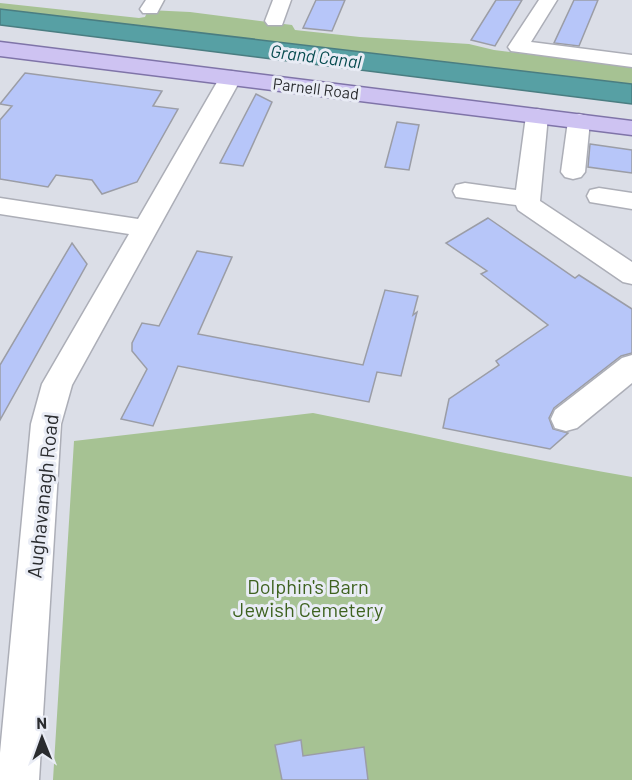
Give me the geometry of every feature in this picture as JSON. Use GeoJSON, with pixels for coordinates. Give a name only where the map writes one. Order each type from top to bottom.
{"type":"FeatureCollection","features":[{"type":"Feature","properties":{"kind":"main road","name":"Parnell Road"},"geometry":{"type":"LineString","coordinates":[[0,49],[632,128]]}},
{"type":"Feature","properties":{"kind":"street"},"geometry":{"type":"LineString","coordinates":[[275,21],[282,0]]}},
{"type":"Feature","properties":{"kind":"street"},"geometry":{"type":"LineString","coordinates":[[548,0],[518,47],[632,61]]}},
{"type":"Feature","properties":{"kind":"street","name":"Aughavanagh Road"},"geometry":{"type":"LineString","coordinates":[[18,780],[46,424],[57,384],[231,78]]}},
{"type":"Feature","properties":{"kind":"street"},"geometry":{"type":"LineString","coordinates":[[537,116],[527,204],[632,275]]}},
{"type":"Feature","properties":{"kind":"street"},"geometry":{"type":"LineString","coordinates":[[573,172],[579,121]]}},
{"type":"Feature","properties":{"kind":"street"},"geometry":{"type":"LineString","coordinates":[[465,191],[527,199]]}},
{"type":"Feature","properties":{"kind":"street"},"geometry":{"type":"LineString","coordinates":[[599,196],[632,201]]}},
{"type":"Feature","properties":{"kind":"street"},"geometry":{"type":"LineString","coordinates":[[0,206],[144,228]]}},
{"type":"Feature","properties":{"kind":"street"},"geometry":{"type":"LineString","coordinates":[[566,419],[632,366]]}},
{"type":"Feature","properties":{"kind":"green space"},"geometry":{"type":"Polygon","coordinates":[[[0,3],[139,18],[145,17],[148,10],[190,12],[292,25],[295,30],[469,44],[494,50],[632,67],[632,84],[0,9],[0,3]]]}},
{"type":"Feature","properties":{"kind":"green space","name":"Dolphin's Barn Jewish Cemetery"},"geometry":{"type":"Polygon","coordinates":[[[313,413],[632,477],[632,780],[53,780],[74,441],[313,413]]]}},
{"type":"Feature","properties":{"kind":"water","name":"Grand Canal"},"geometry":{"type":"Polygon","coordinates":[[[0,9],[632,84],[632,104],[0,25],[0,9]]]}},
{"type":"Feature","properties":{"kind":"building"},"geometry":{"type":"Polygon","coordinates":[[[316,0],[345,0],[332,31],[303,28],[316,0]]]}},
{"type":"Feature","properties":{"kind":"building"},"geometry":{"type":"Polygon","coordinates":[[[496,0],[522,0],[495,46],[471,40],[496,0]]]}},
{"type":"Feature","properties":{"kind":"building"},"geometry":{"type":"Polygon","coordinates":[[[574,0],[598,0],[579,46],[554,43],[574,0]]]}},
{"type":"Feature","properties":{"kind":"building"},"geometry":{"type":"Polygon","coordinates":[[[25,73],[162,91],[153,106],[178,109],[137,182],[102,194],[92,180],[56,175],[48,187],[0,179],[0,120],[12,106],[0,104],[25,73]]]}},
{"type":"Feature","properties":{"kind":"building"},"geometry":{"type":"Polygon","coordinates":[[[256,94],[272,102],[243,166],[220,163],[256,94]]]}},
{"type":"Feature","properties":{"kind":"building"},"geometry":{"type":"Polygon","coordinates":[[[397,122],[419,125],[409,170],[385,167],[397,122]]]}},
{"type":"Feature","properties":{"kind":"building"},"geometry":{"type":"Polygon","coordinates":[[[590,144],[632,150],[632,173],[588,167],[590,144]]]}},
{"type":"Feature","properties":{"kind":"building"},"geometry":{"type":"Polygon","coordinates":[[[488,218],[575,278],[579,275],[632,309],[632,353],[621,356],[554,408],[549,418],[553,429],[568,433],[550,449],[443,428],[449,399],[499,365],[496,361],[548,325],[481,274],[487,271],[446,243],[488,218]]]}},
{"type":"Feature","properties":{"kind":"building"},"geometry":{"type":"Polygon","coordinates":[[[72,243],[87,264],[0,420],[0,365],[72,243]]]}},
{"type":"Feature","properties":{"kind":"building"},"geometry":{"type":"Polygon","coordinates":[[[197,251],[232,257],[198,334],[363,365],[385,290],[418,296],[413,315],[417,312],[401,376],[377,372],[369,402],[178,366],[153,426],[121,419],[147,369],[132,351],[132,343],[142,323],[159,326],[197,251]]]}},
{"type":"Feature","properties":{"kind":"building"},"geometry":{"type":"Polygon","coordinates":[[[301,740],[303,756],[364,747],[368,780],[282,780],[275,745],[301,740]]]}}]}
